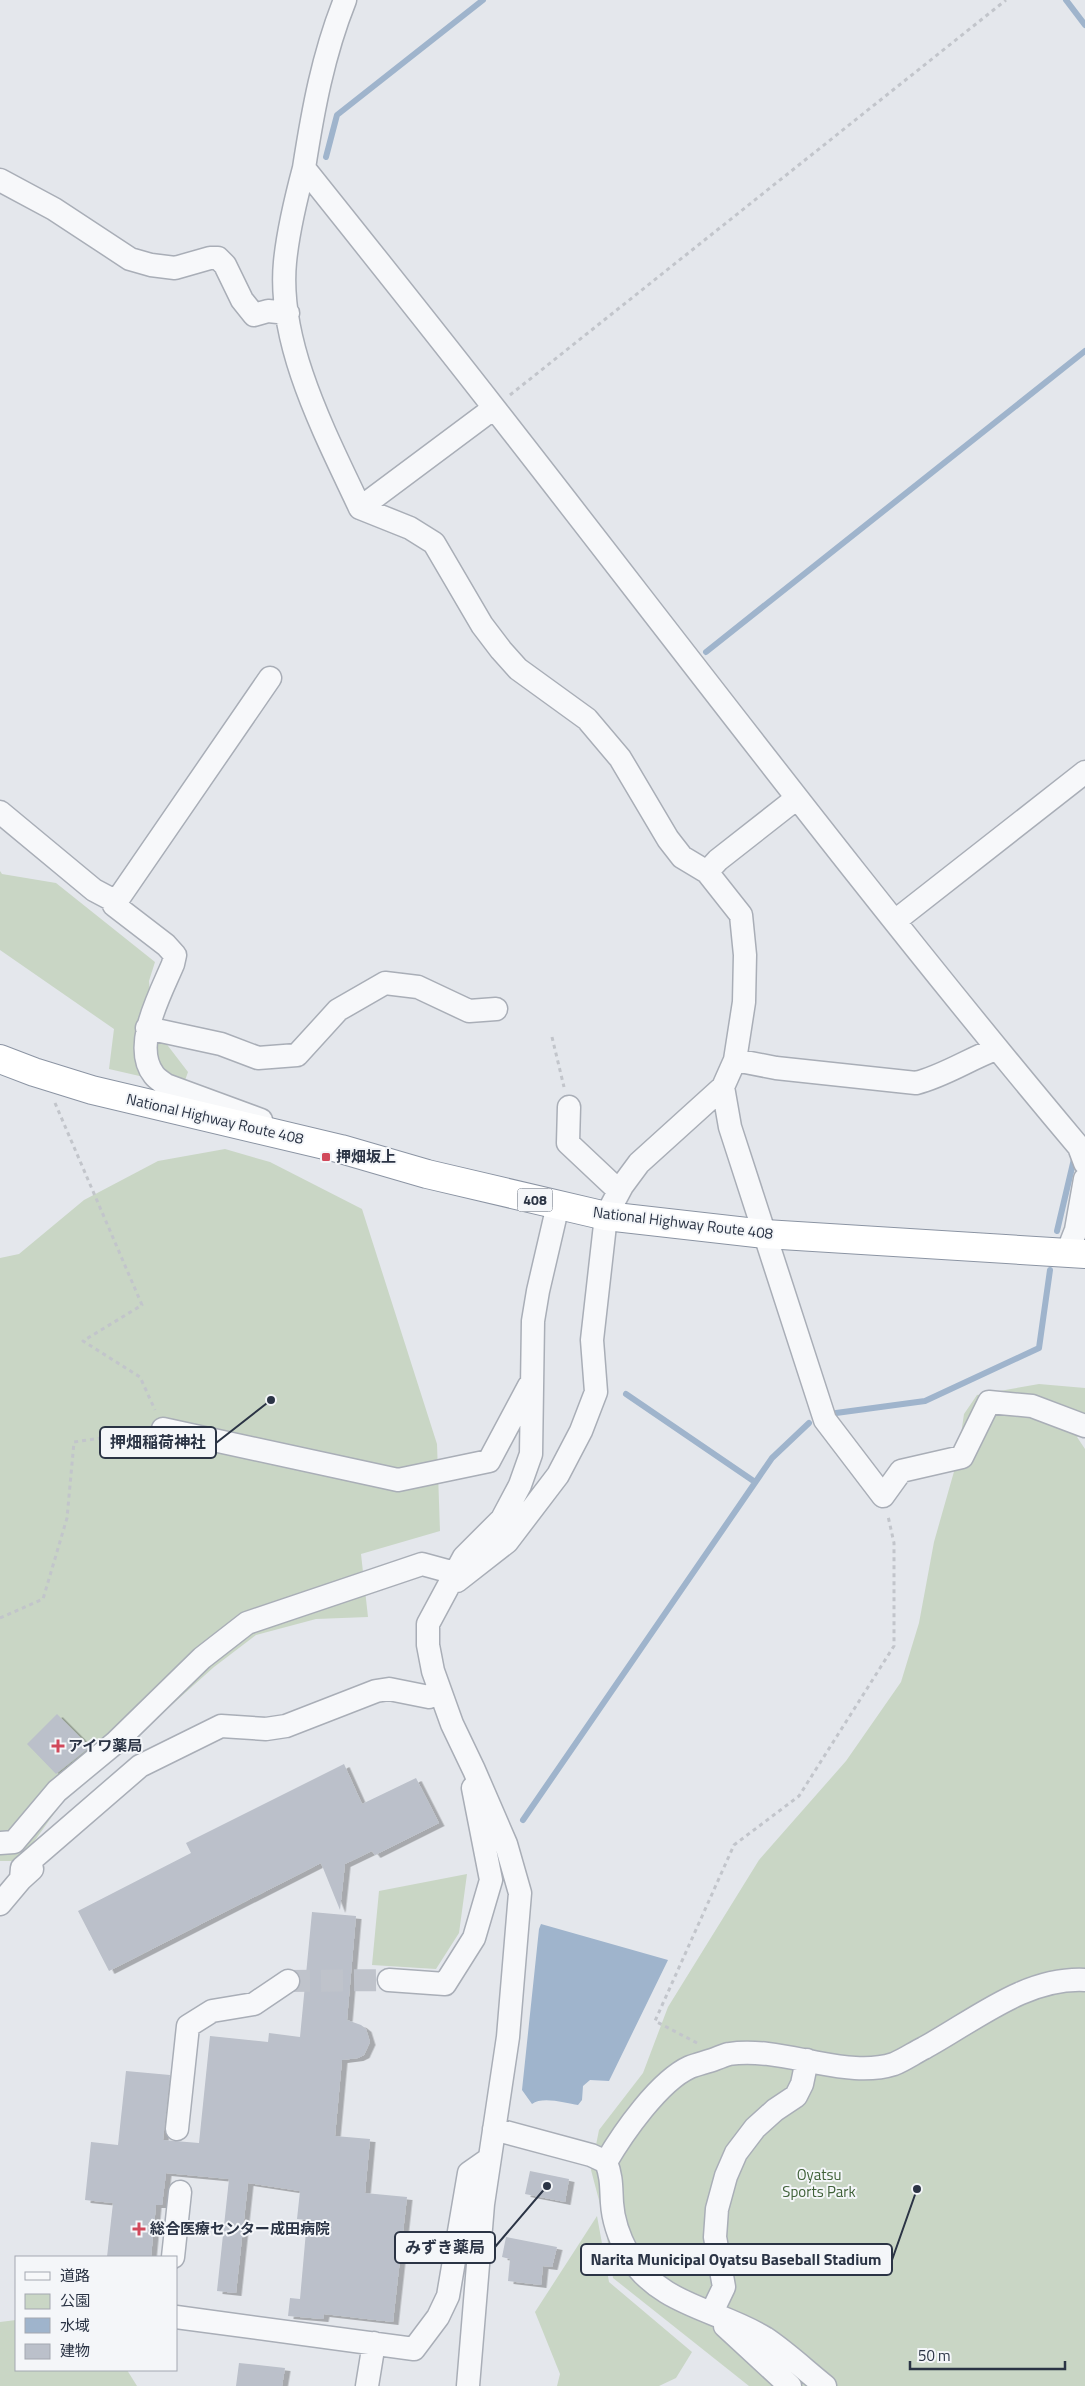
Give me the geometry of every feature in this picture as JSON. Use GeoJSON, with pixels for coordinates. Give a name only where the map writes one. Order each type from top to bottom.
{"type":"FeatureCollection","features":[{"type":"Feature","properties":{"kind":"highway","name":"National Highway Route 408"},"geometry":{"type":"LineString","coordinates":[[0,1059],[42,1075],[101,1092],[341,1149],[427,1174],[606,1216],[765,1234],[1076,1253]]}},
{"type":"Feature","properties":{"kind":"street"},"geometry":{"type":"LineString","coordinates":[[345,0],[331,34],[317,88],[304,168],[285,262],[285,301],[302,379],[360,508],[410,528],[434,543],[482,625],[501,650],[518,669],[587,719],[620,758],[668,839],[682,858],[707,872],[741,915],[745,955],[744,1002],[735,1060],[723,1087],[639,1163],[619,1191],[606,1216],[592,1340],[596,1392],[581,1432],[558,1475],[507,1542],[451,1581]]}},
{"type":"Feature","properties":{"kind":"street"},"geometry":{"type":"LineString","coordinates":[[304,168],[494,408],[797,798],[996,1049],[1079,1147],[1085,1162]]}},
{"type":"Feature","properties":{"kind":"street"},"geometry":{"type":"LineString","coordinates":[[0,180],[54,209],[130,259],[151,265],[175,268],[210,258],[218,258],[225,265],[242,300],[254,315],[268,311],[288,313]]}},
{"type":"Feature","properties":{"kind":"street"},"geometry":{"type":"LineString","coordinates":[[360,508],[494,408]]}},
{"type":"Feature","properties":{"kind":"street"},"geometry":{"type":"LineString","coordinates":[[114,905],[270,678]]}},
{"type":"Feature","properties":{"kind":"street"},"geometry":{"type":"LineString","coordinates":[[896,921],[1085,772]]}},
{"type":"Feature","properties":{"kind":"street"},"geometry":{"type":"LineString","coordinates":[[707,872],[718,860],[797,798]]}},
{"type":"Feature","properties":{"kind":"street"},"geometry":{"type":"LineString","coordinates":[[0,812],[94,890],[111,899],[114,905],[166,945],[175,955],[147,1028],[144,1051],[153,1075],[166,1085],[341,1149]]}},
{"type":"Feature","properties":{"kind":"street"},"geometry":{"type":"LineString","coordinates":[[147,1028],[221,1044],[258,1058],[297,1055],[338,1010],[385,983],[418,987],[469,1011],[496,1008]]}},
{"type":"Feature","properties":{"kind":"street"},"geometry":{"type":"LineString","coordinates":[[735,1060],[776,1068],[916,1083],[931,1079],[967,1060],[996,1049]]}},
{"type":"Feature","properties":{"kind":"street"},"geometry":{"type":"LineString","coordinates":[[723,1087],[730,1127],[825,1420],[883,1496],[901,1471],[962,1457],[989,1402],[1032,1406],[1085,1426]]}},
{"type":"Feature","properties":{"kind":"street"},"geometry":{"type":"LineString","coordinates":[[569,1107],[568,1142],[619,1191]]}},
{"type":"Feature","properties":{"kind":"street"},"geometry":{"type":"LineString","coordinates":[[1076,1253],[1076,1230],[1085,1179]]}},
{"type":"Feature","properties":{"kind":"street"},"geometry":{"type":"LineString","coordinates":[[468,2386],[483,2204],[508,2037],[520,1893],[506,1844],[452,1724],[440,1692],[428,1645],[428,1624],[464,1557],[502,1519],[520,1485],[531,1454],[533,1320],[558,1205]]}},
{"type":"Feature","properties":{"kind":"street"},"geometry":{"type":"LineString","coordinates":[[163,1429],[398,1480],[489,1461],[531,1383]]}},
{"type":"Feature","properties":{"kind":"street"},"geometry":{"type":"LineString","coordinates":[[0,1843],[14,1842],[58,1791],[115,1743],[202,1658],[247,1622],[422,1564],[451,1581]]}},
{"type":"Feature","properties":{"kind":"street"},"geometry":{"type":"LineString","coordinates":[[0,1904],[21,1879],[152,1771],[226,1737],[260,1743],[289,1738],[382,1697],[389,1689],[429,1697],[440,1692]]}},
{"type":"Feature","properties":{"kind":"street"},"geometry":{"type":"LineString","coordinates":[[389,1980],[445,1984],[474,1938],[491,1880],[472,1794],[474,1770]]}},
{"type":"Feature","properties":{"kind":"street"},"geometry":{"type":"LineString","coordinates":[[606,2162],[622,2135],[663,2087],[689,2068],[728,2054],[754,2053],[848,2068],[876,2068],[895,2063],[1004,2001],[1053,1981],[1085,1980]]}},
{"type":"Feature","properties":{"kind":"street"},"geometry":{"type":"LineString","coordinates":[[177,2128],[188,2026],[212,2010],[254,2004],[288,1981]]}},
{"type":"Feature","properties":{"kind":"street"},"geometry":{"type":"LineString","coordinates":[[712,2312],[724,2287],[715,2237],[717,2209],[726,2176],[736,2153],[755,2128],[775,2110],[796,2096],[802,2084],[807,2060]]}},
{"type":"Feature","properties":{"kind":"street"},"geometry":{"type":"LineString","coordinates":[[494,2129],[591,2154],[606,2162],[612,2178],[612,2204],[618,2232],[628,2254],[646,2277],[673,2298],[712,2312],[765,2338],[825,2386]]}},
{"type":"Feature","properties":{"kind":"street"},"geometry":{"type":"LineString","coordinates":[[178,2317],[414,2349],[438,2317],[448,2296],[469,2173],[489,2159]]}},
{"type":"Feature","properties":{"kind":"street"},"geometry":{"type":"LineString","coordinates":[[174,2256],[180,2192]]}},
{"type":"Feature","properties":{"kind":"street"},"geometry":{"type":"LineString","coordinates":[[712,2312],[754,2354],[790,2386]]}},
{"type":"Feature","properties":{"kind":"street"},"geometry":{"type":"LineString","coordinates":[[367,2386],[374,2343]]}},
{"type":"Feature","properties":{"kind":"path"},"geometry":{"type":"LineString","coordinates":[[494,408],[1006,0]]}},
{"type":"Feature","properties":{"kind":"path"},"geometry":{"type":"LineString","coordinates":[[552,1037],[569,1107]]}},
{"type":"Feature","properties":{"kind":"path"},"geometry":{"type":"LineString","coordinates":[[0,1618],[43,1599],[66,1518],[74,1442],[163,1429],[140,1377],[83,1342],[142,1305],[42,1075]]}},
{"type":"Feature","properties":{"kind":"path"},"geometry":{"type":"LineString","coordinates":[[716,2059],[708,2048],[654,2021],[734,1845],[799,1796],[894,1646],[894,1543],[883,1496]]}},
{"type":"Feature","properties":{"kind":"green space"},"geometry":{"type":"Polygon","coordinates":[[[0,871],[2,874],[56,883],[155,962],[149,981],[152,1025],[188,1072],[183,1086],[109,1069],[114,1029],[0,950],[0,871]]]}},
{"type":"Feature","properties":{"kind":"green space"},"geometry":{"type":"Polygon","coordinates":[[[225,1149],[270,1162],[362,1209],[437,1444],[440,1531],[361,1554],[368,1617],[316,1619],[256,1635],[214,1667],[61,1804],[20,1861],[0,1861],[0,1258],[19,1254],[84,1200],[158,1161],[225,1149]]]}},
{"type":"Feature","properties":{"kind":"green space","name":"Oyatsu Sports Park"},"geometry":{"type":"Polygon","coordinates":[[[1039,1384],[1085,1388],[1085,1430],[1077,1437],[1085,1449],[1085,2386],[749,2386],[613,2278],[605,2223],[591,2170],[599,2130],[643,2073],[668,2007],[759,1860],[846,1761],[901,1682],[919,1623],[934,1542],[957,1461],[964,1414],[977,1395],[1039,1384]]]}},
{"type":"Feature","properties":{"kind":"green space"},"geometry":{"type":"Polygon","coordinates":[[[467,1874],[459,1933],[436,1969],[372,1965],[379,1891],[467,1874]]]}},
{"type":"Feature","properties":{"kind":"green space"},"geometry":{"type":"Polygon","coordinates":[[[597,2216],[609,2282],[692,2352],[676,2378],[659,2386],[557,2386],[560,2374],[535,2312],[597,2216]]]}},
{"type":"Feature","properties":{"kind":"green space"},"geometry":{"type":"Polygon","coordinates":[[[15,2320],[15,2371],[128,2371],[137,2386],[0,2386],[0,2322],[15,2320]]]}},
{"type":"Feature","properties":{"kind":"water"},"geometry":{"type":"Polygon","coordinates":[[[541,1924],[668,1960],[609,2081],[590,2080],[583,2086],[582,2100],[578,2105],[548,2100],[532,2104],[522,2090],[541,1924]]]}},
{"type":"Feature","properties":{"kind":"building","name":"アイワ薬局"},"geometry":{"type":"Polygon","coordinates":[[[57,1714],[90,1747],[56,1774],[27,1744],[57,1714]]]}},
{"type":"Feature","properties":{"kind":"building"},"geometry":{"type":"Polygon","coordinates":[[[344,1764],[362,1804],[416,1778],[439,1823],[375,1855],[372,1851],[345,1864],[340,1910],[321,1863],[109,1971],[78,1911],[191,1853],[186,1843],[344,1764]]]}},
{"type":"Feature","properties":{"kind":"building"},"geometry":{"type":"Polygon","coordinates":[[[312,1912],[356,1916],[347,2020],[366,2029],[370,2042],[364,2055],[358,2058],[342,2060],[335,2136],[370,2139],[365,2193],[407,2197],[393,2322],[324,2314],[323,2319],[288,2316],[290,2298],[300,2299],[307,2220],[297,2219],[300,2191],[248,2183],[236,2293],[217,2291],[229,2179],[166,2173],[162,2205],[156,2205],[151,2256],[107,2256],[113,2203],[85,2200],[91,2142],[118,2145],[126,2071],[170,2075],[163,2140],[199,2143],[210,2036],[268,2042],[269,2033],[300,2037],[312,1912]]]}},
{"type":"Feature","properties":{"kind":"building"},"geometry":{"type":"Polygon","coordinates":[[[530,2171],[569,2179],[565,2202],[525,2194],[530,2171]]]}},
{"type":"Feature","properties":{"kind":"building"},"geometry":{"type":"Polygon","coordinates":[[[506,2237],[557,2247],[552,2267],[543,2266],[541,2285],[508,2281],[510,2259],[502,2257],[506,2237]]]}},
{"type":"Feature","properties":{"kind":"building"},"geometry":{"type":"Polygon","coordinates":[[[239,2363],[285,2368],[282,2386],[236,2386],[239,2363]]]}},
{"type":"Feature","properties":{"kind":"waterway"},"geometry":{"type":"LineString","coordinates":[[326,157],[337,115],[483,0]]}},
{"type":"Feature","properties":{"kind":"waterway"},"geometry":{"type":"LineString","coordinates":[[1066,0],[1085,25]]}},
{"type":"Feature","properties":{"kind":"waterway"},"geometry":{"type":"LineString","coordinates":[[706,652],[1085,351]]}},
{"type":"Feature","properties":{"kind":"waterway"},"geometry":{"type":"LineString","coordinates":[[1057,1231],[1074,1159]]}},
{"type":"Feature","properties":{"kind":"waterway"},"geometry":{"type":"LineString","coordinates":[[836,1413],[925,1401],[1039,1348],[1050,1270]]}},
{"type":"Feature","properties":{"kind":"waterway"},"geometry":{"type":"LineString","coordinates":[[626,1394],[755,1482]]}},
{"type":"Feature","properties":{"kind":"waterway"},"geometry":{"type":"LineString","coordinates":[[523,1820],[772,1458],[809,1423]]}},
{"type":"Feature","properties":{"kind":"tunnel"},"geometry":{"type":"LineString","coordinates":[[288,1981],[389,1980]]}},
{"type":"Feature","properties":{"kind":"place","name":"押畑坂上"},"geometry":{"type":"Point","coordinates":[326,1157]}},
{"type":"Feature","properties":{"kind":"place","name":"押畑稲荷神社"},"geometry":{"type":"Point","coordinates":[271,1400]}},
{"type":"Feature","properties":{"kind":"place","name":"アイワ薬局"},"geometry":{"type":"Point","coordinates":[58,1746]}},
{"type":"Feature","properties":{"kind":"place","name":"みずき薬局"},"geometry":{"type":"Point","coordinates":[547,2186]}},
{"type":"Feature","properties":{"kind":"place","name":"Narita Municipal Oyatsu Baseball Stadium"},"geometry":{"type":"Point","coordinates":[917,2189]}},
{"type":"Feature","properties":{"kind":"place","name":"総合医療センター成田病院"},"geometry":{"type":"Point","coordinates":[139,2229]}}]}
